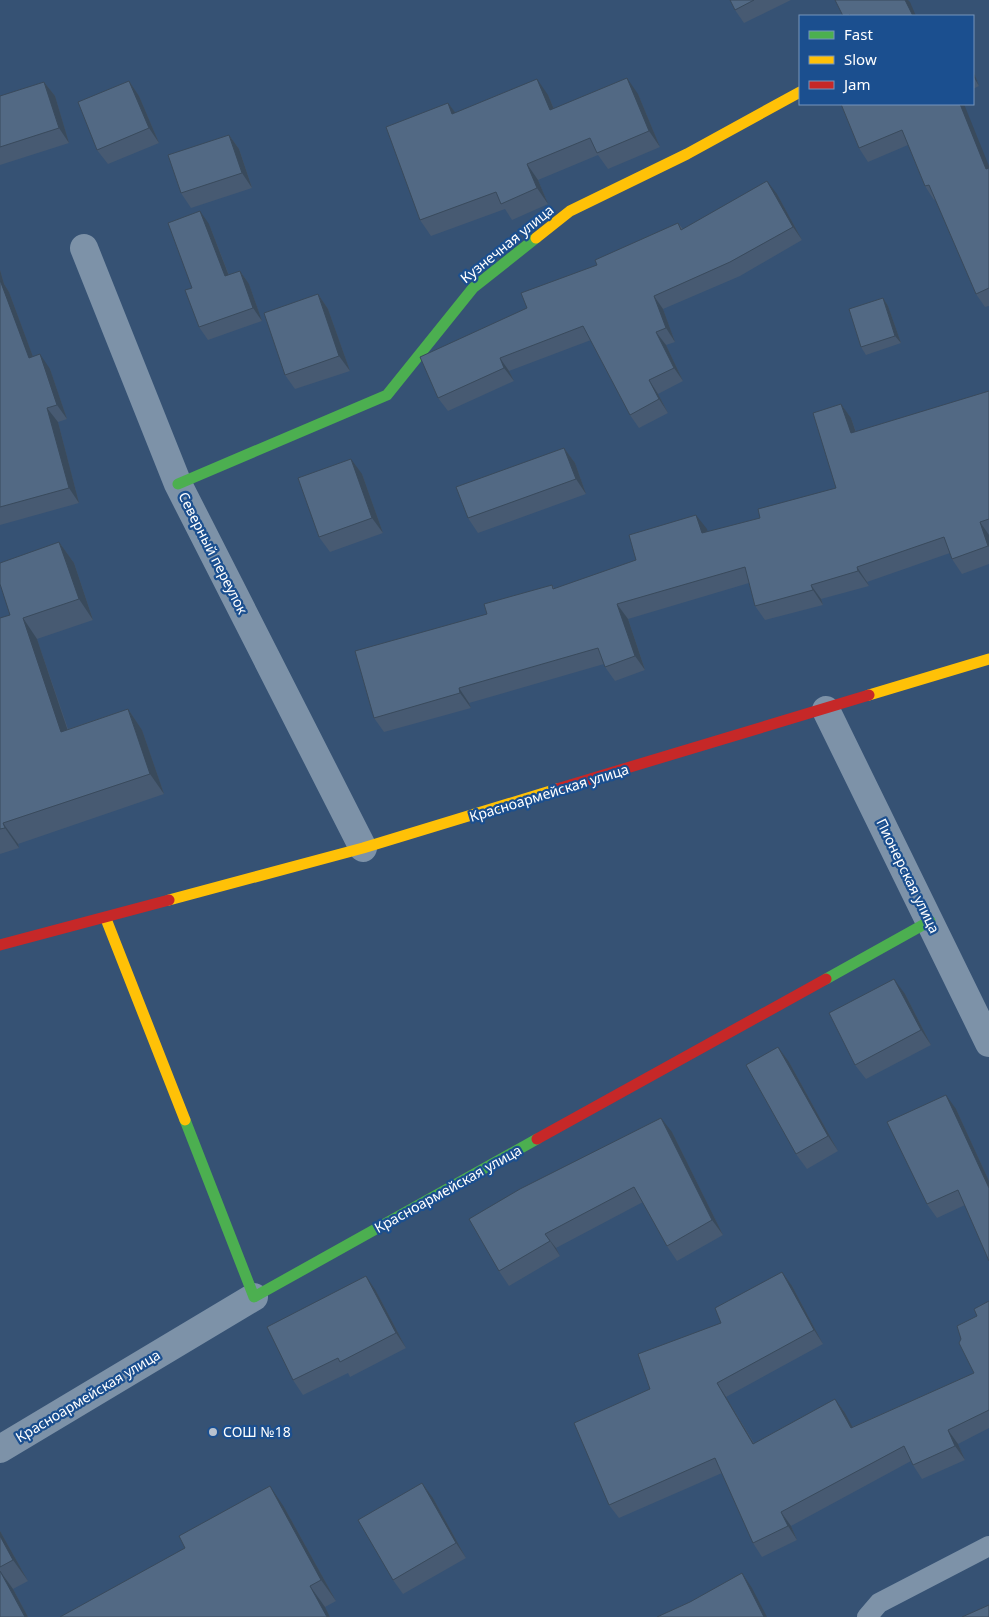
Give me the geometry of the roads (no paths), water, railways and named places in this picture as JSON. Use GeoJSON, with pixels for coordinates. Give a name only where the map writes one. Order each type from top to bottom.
{"type":"FeatureCollection","features":[{"type":"Feature","properties":{"kind":"street","name":"Кузнечная улица"},"geometry":{"type":"LineString","coordinates":[[178,484],[388,395],[473,288],[570,211],[687,154],[799,93]]}},
{"type":"Feature","properties":{"kind":"street","name":"Северный переулок"},"geometry":{"type":"LineString","coordinates":[[84,248],[178,484],[363,848]]}},
{"type":"Feature","properties":{"kind":"street","name":"Красноармейская улица"},"geometry":{"type":"LineString","coordinates":[[0,945],[363,848],[826,710],[989,659]]}},
{"type":"Feature","properties":{"kind":"street","name":"Пионерская улица"},"geometry":{"type":"LineString","coordinates":[[826,710],[989,1043]]}},
{"type":"Feature","properties":{"kind":"street"},"geometry":{"type":"LineString","coordinates":[[106,918],[254,1296]]}},
{"type":"Feature","properties":{"kind":"street","name":"Красноармейская улица"},"geometry":{"type":"LineString","coordinates":[[0,1449],[254,1296],[930,920]]}},
{"type":"Feature","properties":{"kind":"lane"},"geometry":{"type":"LineString","coordinates":[[867,1617],[879,1603],[989,1546]]}},
{"type":"Feature","properties":{"kind":"place","name":"СОШ №18"},"geometry":{"type":"Point","coordinates":[213,1432]}}]}
